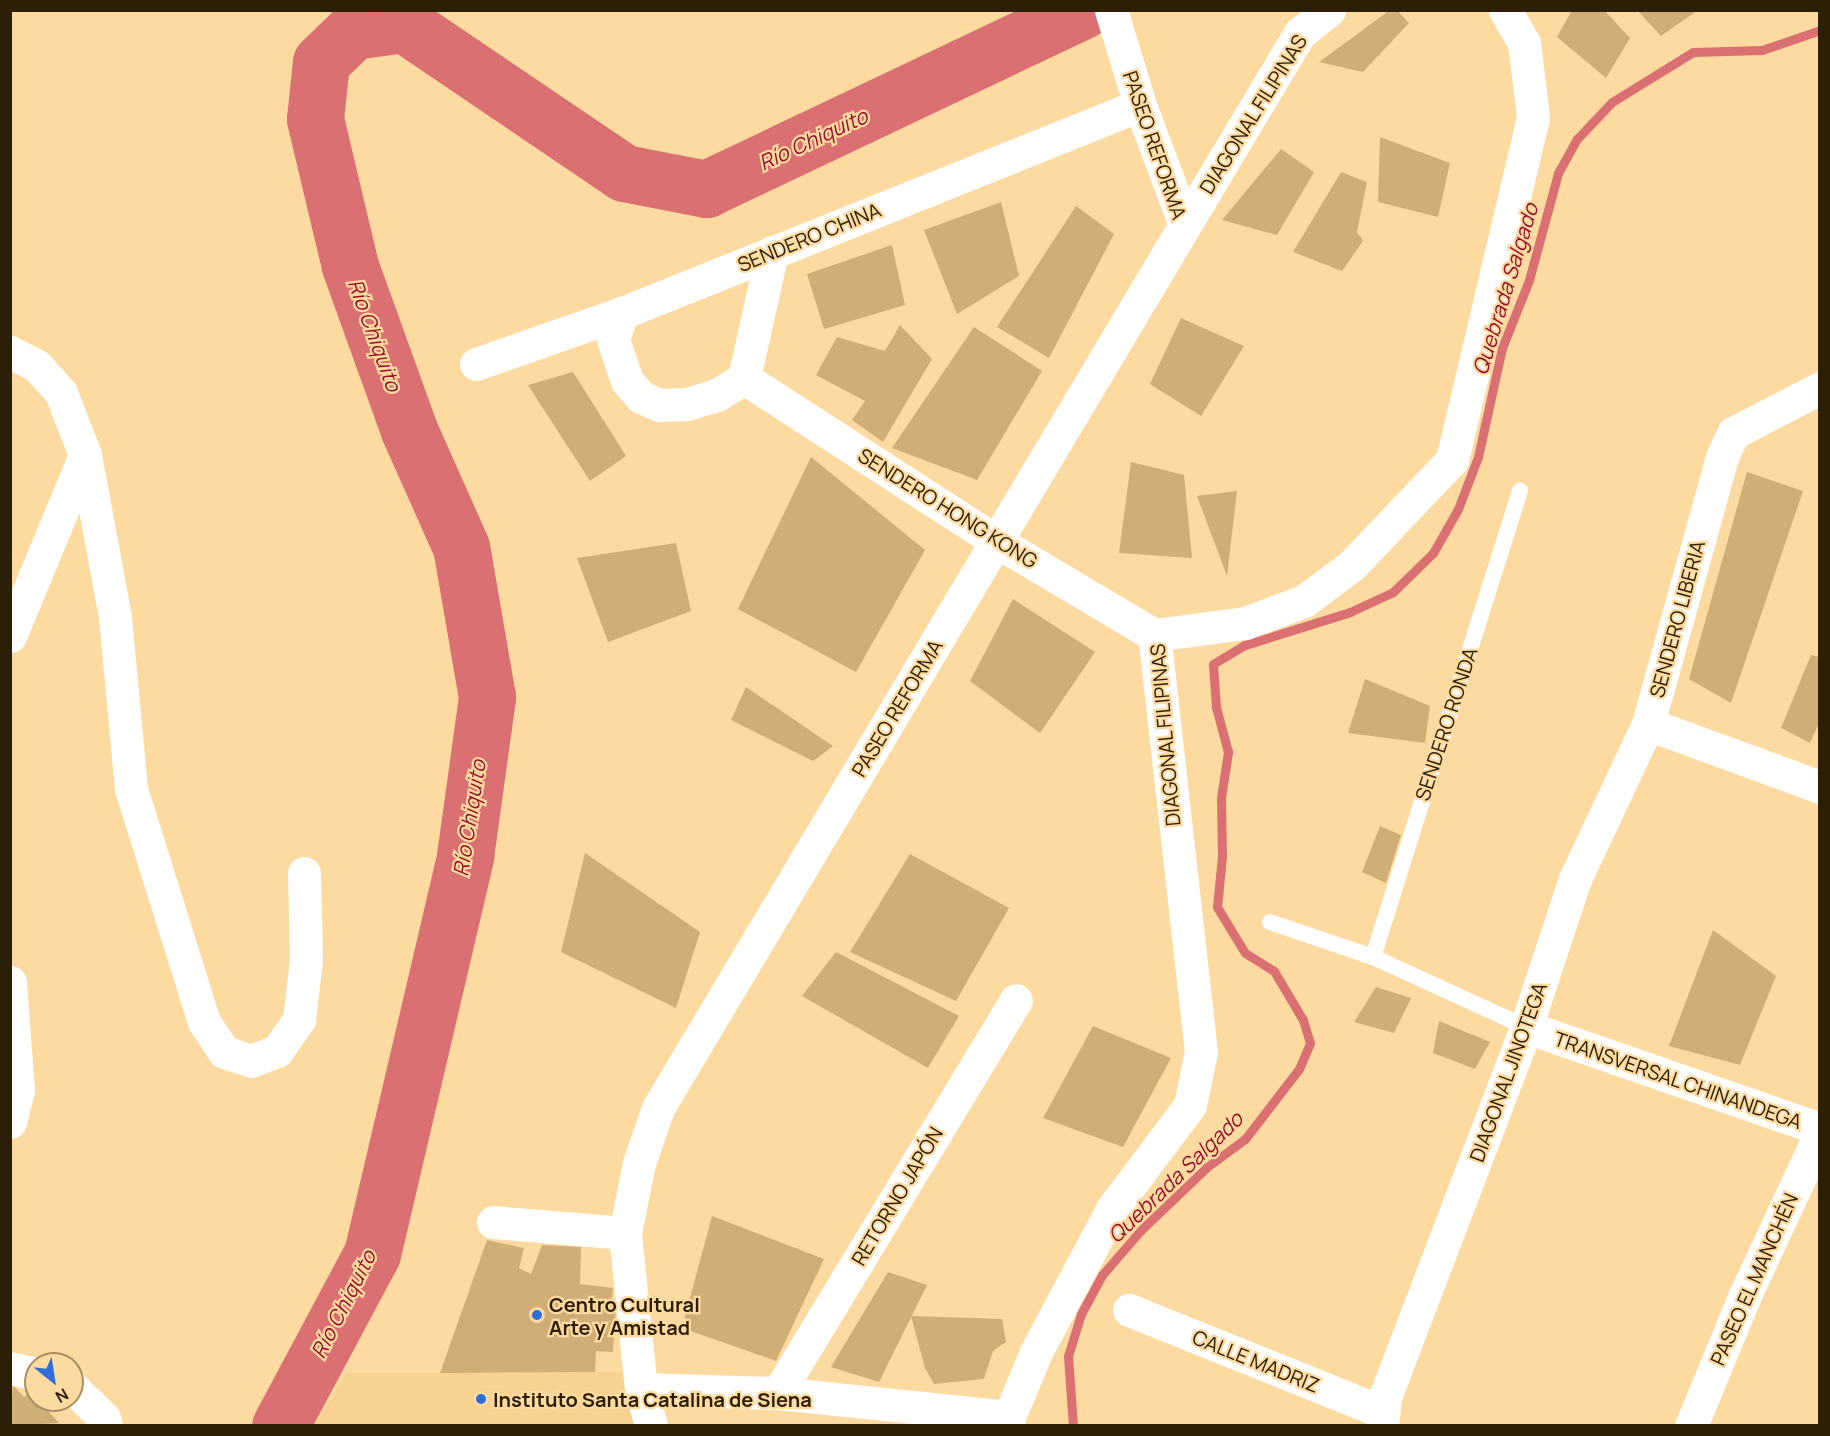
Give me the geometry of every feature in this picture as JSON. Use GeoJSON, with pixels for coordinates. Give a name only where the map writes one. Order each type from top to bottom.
{"type":"FeatureCollection","features":[{"type":"Feature","properties":{"kind":"street","name":"PASEO REFORMA"},"geometry":{"type":"LineString","coordinates":[[651,1425],[640,1389],[625,1233],[639,1162],[658,1108],[1185,225],[1140,105],[1111,10]]}},
{"type":"Feature","properties":{"kind":"street","name":"DIAGONAL FILIPINAS"},"geometry":{"type":"LineString","coordinates":[[1185,225],[1300,33],[1329,10]]}},
{"type":"Feature","properties":{"kind":"street","name":"DIAGONAL FILIPINAS"},"geometry":{"type":"LineString","coordinates":[[1009,1421],[1036,1352],[1113,1209],[1190,1105],[1201,1052],[1154,635],[1245,623],[1304,601],[1351,566],[1452,460],[1533,117],[1524,43],[1505,10]]}},
{"type":"Feature","properties":{"kind":"street","name":"SENDERO CHINA"},"geometry":{"type":"LineString","coordinates":[[476,364],[622,313],[1140,105]]}},
{"type":"Feature","properties":{"kind":"street"},"geometry":{"type":"LineString","coordinates":[[622,313],[613,339],[627,381],[641,397],[659,405],[687,405],[717,395],[744,378],[772,252]]}},
{"type":"Feature","properties":{"kind":"street"},"geometry":{"type":"LineString","coordinates":[[11,354],[37,366],[62,393],[85,455],[115,617],[131,789],[204,1022],[224,1053],[250,1061],[277,1051],[299,1019],[306,960],[304,873]]}},
{"type":"Feature","properties":{"kind":"street","name":"SENDERO HONG KONG"},"geometry":{"type":"LineString","coordinates":[[744,378],[996,541],[1154,635]]}},
{"type":"Feature","properties":{"kind":"street","name":"SENDERO LIBERIA"},"geometry":{"type":"LineString","coordinates":[[1820,388],[1733,433],[1722,458],[1648,724],[1820,787]]}},
{"type":"Feature","properties":{"kind":"street"},"geometry":{"type":"LineString","coordinates":[[10,636],[85,455]]}},
{"type":"Feature","properties":{"kind":"street","name":"DIAGONAL JINOTEGA"},"geometry":{"type":"LineString","coordinates":[[1382,1419],[1385,1397],[1526,1027],[1575,879],[1648,724]]}},
{"type":"Feature","properties":{"kind":"street"},"geometry":{"type":"LineString","coordinates":[[10,982],[18,1090],[10,1122]]}},
{"type":"Feature","properties":{"kind":"street","name":"RETORNO JAPÓN"},"geometry":{"type":"LineString","coordinates":[[778,1393],[1016,1000]]}},
{"type":"Feature","properties":{"kind":"street","name":"TRANSVERSAL CHINANDEGA"},"geometry":{"type":"LineString","coordinates":[[1526,1027],[1820,1129]]}},
{"type":"Feature","properties":{"kind":"street","name":"PASEO EL MANCHÉN"},"geometry":{"type":"LineString","coordinates":[[1691,1425],[1744,1295],[1820,1134]]}},
{"type":"Feature","properties":{"kind":"street"},"geometry":{"type":"LineString","coordinates":[[493,1222],[625,1233]]}},
{"type":"Feature","properties":{"kind":"street","name":"CALLE MADRIZ"},"geometry":{"type":"LineString","coordinates":[[1129,1311],[1382,1419]]}},
{"type":"Feature","properties":{"kind":"street"},"geometry":{"type":"LineString","coordinates":[[640,1389],[778,1393],[1009,1421]]}},
{"type":"Feature","properties":{"kind":"street"},"geometry":{"type":"LineString","coordinates":[[84,1399],[104,1418],[106,1425]]}},
{"type":"Feature","properties":{"kind":"lane","name":"SENDERO RONDA"},"geometry":{"type":"LineString","coordinates":[[1373,957],[1520,491]]}},
{"type":"Feature","properties":{"kind":"lane","name":"TRANSVERSAL CHINANDEGA"},"geometry":{"type":"LineString","coordinates":[[1270,922],[1373,957],[1526,1027]]}},
{"type":"Feature","properties":{"kind":"shaded area","name":"Instituto Santa Catalina de Siena"},"geometry":{"type":"Polygon","coordinates":[[[628,1372],[635,1426],[315,1426],[346,1373],[628,1372]]]}},
{"type":"Feature","properties":{"kind":"building"},"geometry":{"type":"Polygon","coordinates":[[[1390,10],[1397,10],[1409,23],[1363,72],[1319,62],[1390,10]]]}},
{"type":"Feature","properties":{"kind":"building"},"geometry":{"type":"Polygon","coordinates":[[[1572,10],[1604,10],[1630,38],[1606,78],[1557,37],[1572,10]]]}},
{"type":"Feature","properties":{"kind":"building"},"geometry":{"type":"Polygon","coordinates":[[[1637,10],[1698,10],[1661,36],[1637,10]]]}},
{"type":"Feature","properties":{"kind":"building"},"geometry":{"type":"Polygon","coordinates":[[[1380,137],[1450,163],[1438,217],[1378,202],[1380,137]]]}},
{"type":"Feature","properties":{"kind":"building"},"geometry":{"type":"Polygon","coordinates":[[[1281,149],[1314,172],[1277,235],[1222,220],[1281,149]]]}},
{"type":"Feature","properties":{"kind":"building"},"geometry":{"type":"Polygon","coordinates":[[[1341,172],[1367,182],[1357,232],[1363,241],[1342,271],[1293,252],[1341,172]]]}},
{"type":"Feature","properties":{"kind":"building"},"geometry":{"type":"Polygon","coordinates":[[[1001,202],[1019,276],[957,314],[924,230],[1001,202]]]}},
{"type":"Feature","properties":{"kind":"building"},"geometry":{"type":"Polygon","coordinates":[[[1076,206],[1114,234],[1049,358],[997,327],[1076,206]]]}},
{"type":"Feature","properties":{"kind":"building"},"geometry":{"type":"Polygon","coordinates":[[[892,245],[905,305],[824,329],[807,274],[892,245]]]}},
{"type":"Feature","properties":{"kind":"building"},"geometry":{"type":"Polygon","coordinates":[[[1181,318],[1244,346],[1201,416],[1150,384],[1181,318]]]}},
{"type":"Feature","properties":{"kind":"building"},"geometry":{"type":"Polygon","coordinates":[[[900,325],[932,359],[883,442],[852,420],[865,401],[816,375],[837,337],[885,351],[900,325]]]}},
{"type":"Feature","properties":{"kind":"building"},"geometry":{"type":"Polygon","coordinates":[[[974,327],[1042,371],[977,480],[892,448],[974,327]]]}},
{"type":"Feature","properties":{"kind":"building"},"geometry":{"type":"Polygon","coordinates":[[[573,372],[626,456],[590,481],[528,385],[573,372]]]}},
{"type":"Feature","properties":{"kind":"building"},"geometry":{"type":"Polygon","coordinates":[[[811,457],[925,550],[856,672],[738,609],[811,457]]]}},
{"type":"Feature","properties":{"kind":"building"},"geometry":{"type":"Polygon","coordinates":[[[1131,462],[1184,475],[1192,558],[1119,553],[1131,462]]]}},
{"type":"Feature","properties":{"kind":"building"},"geometry":{"type":"Polygon","coordinates":[[[1747,472],[1803,491],[1731,703],[1689,679],[1747,472]]]}},
{"type":"Feature","properties":{"kind":"building"},"geometry":{"type":"Polygon","coordinates":[[[1237,491],[1227,576],[1197,496],[1237,491]]]}},
{"type":"Feature","properties":{"kind":"building"},"geometry":{"type":"Polygon","coordinates":[[[676,543],[691,611],[608,642],[577,558],[676,543]]]}},
{"type":"Feature","properties":{"kind":"building"},"geometry":{"type":"Polygon","coordinates":[[[1013,599],[1095,652],[1040,733],[970,681],[1013,599]]]}},
{"type":"Feature","properties":{"kind":"building"},"geometry":{"type":"Polygon","coordinates":[[[1811,655],[1820,657],[1820,721],[1810,743],[1781,728],[1811,655]]]}},
{"type":"Feature","properties":{"kind":"building"},"geometry":{"type":"Polygon","coordinates":[[[1365,679],[1430,706],[1425,743],[1348,733],[1365,679]]]}},
{"type":"Feature","properties":{"kind":"building"},"geometry":{"type":"Polygon","coordinates":[[[746,687],[833,746],[813,761],[731,720],[746,687]]]}},
{"type":"Feature","properties":{"kind":"building"},"geometry":{"type":"Polygon","coordinates":[[[1380,826],[1401,835],[1386,883],[1362,872],[1380,826]]]}},
{"type":"Feature","properties":{"kind":"building"},"geometry":{"type":"Polygon","coordinates":[[[585,853],[700,932],[676,1008],[561,952],[585,853]]]}},
{"type":"Feature","properties":{"kind":"building"},"geometry":{"type":"Polygon","coordinates":[[[910,854],[1009,908],[956,1001],[850,952],[910,854]]]}},
{"type":"Feature","properties":{"kind":"building"},"geometry":{"type":"Polygon","coordinates":[[[1713,930],[1776,976],[1740,1065],[1669,1046],[1713,930]]]}},
{"type":"Feature","properties":{"kind":"building"},"geometry":{"type":"Polygon","coordinates":[[[836,952],[959,1016],[928,1068],[802,996],[836,952]]]}},
{"type":"Feature","properties":{"kind":"building"},"geometry":{"type":"Polygon","coordinates":[[[1376,987],[1411,998],[1394,1033],[1354,1022],[1376,987]]]}},
{"type":"Feature","properties":{"kind":"building"},"geometry":{"type":"Polygon","coordinates":[[[1439,1021],[1490,1042],[1475,1069],[1433,1053],[1439,1021]]]}},
{"type":"Feature","properties":{"kind":"building"},"geometry":{"type":"Polygon","coordinates":[[[1093,1026],[1171,1058],[1123,1147],[1043,1118],[1093,1026]]]}},
{"type":"Feature","properties":{"kind":"building"},"geometry":{"type":"Polygon","coordinates":[[[712,1216],[824,1259],[776,1361],[682,1328],[712,1216]]]}},
{"type":"Feature","properties":{"kind":"building"},"geometry":{"type":"Polygon","coordinates":[[[487,1240],[524,1248],[519,1268],[531,1274],[542,1245],[581,1247],[580,1284],[613,1288],[611,1304],[616,1305],[613,1352],[596,1351],[595,1372],[440,1373],[487,1240]]]}},
{"type":"Feature","properties":{"kind":"building"},"geometry":{"type":"Polygon","coordinates":[[[888,1272],[927,1285],[879,1382],[831,1367],[888,1272]]]}},
{"type":"Feature","properties":{"kind":"building"},"geometry":{"type":"Polygon","coordinates":[[[911,1316],[1002,1319],[1006,1342],[993,1351],[984,1379],[934,1384],[925,1368],[911,1316]]]}},
{"type":"Feature","properties":{"kind":"building"},"geometry":{"type":"Polygon","coordinates":[[[13,1385],[24,1397],[24,1412],[49,1412],[59,1423],[10,1426],[13,1385]]]}},
{"type":"Feature","properties":{"kind":"waterway","name":"Río Chiquito"},"geometry":{"type":"LineString","coordinates":[[280,1426],[372,1254],[465,856],[487,697],[461,547],[409,430],[350,266],[315,119],[321,62],[353,31],[404,24],[624,173],[706,189],[1083,10]]}},
{"type":"Feature","properties":{"kind":"waterway","name":"Quebrada Salgado"},"geometry":{"type":"LineString","coordinates":[[1073,1426],[1068,1356],[1081,1314],[1102,1275],[1141,1230],[1207,1167],[1245,1139],[1299,1069],[1310,1043],[1303,1020],[1274,971],[1245,953],[1217,907],[1222,856],[1221,798],[1228,752],[1216,707],[1213,664],[1245,645],[1350,612],[1393,592],[1433,553],[1458,509],[1478,457],[1502,348],[1529,280],[1558,173],[1577,139],[1612,102],[1693,52],[1762,50],[1820,30]]}},
{"type":"Feature","properties":{"kind":"place","name":"Centro Cultural Arte y Amistad"},"geometry":{"type":"Point","coordinates":[537,1315]}},
{"type":"Feature","properties":{"kind":"place","name":"Instituto Santa Catalina de Siena"},"geometry":{"type":"Point","coordinates":[481,1399]}}]}
